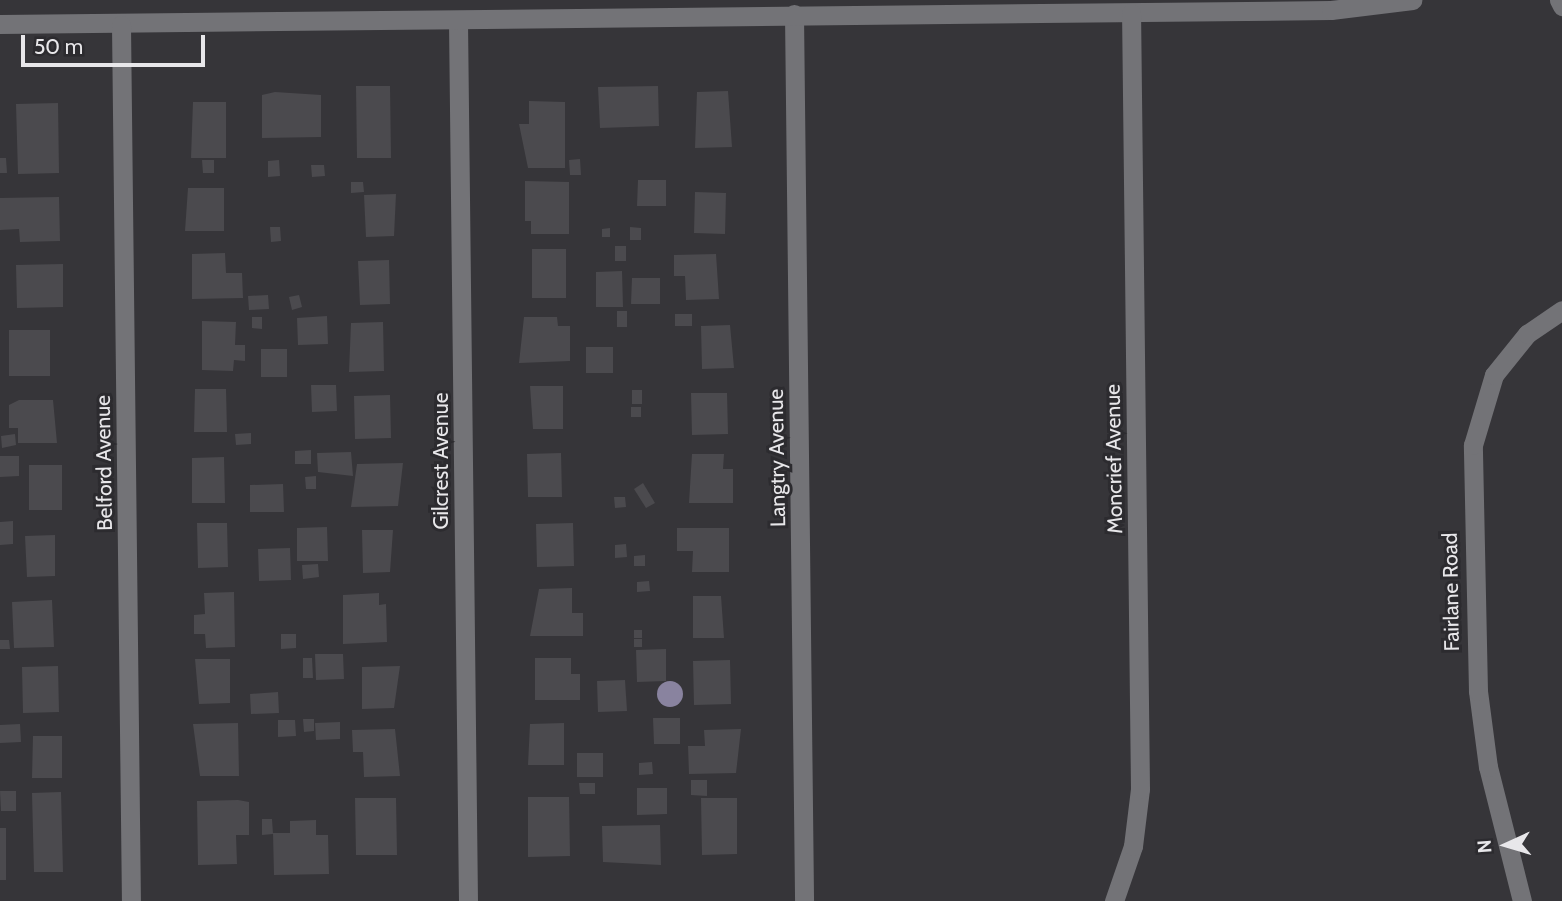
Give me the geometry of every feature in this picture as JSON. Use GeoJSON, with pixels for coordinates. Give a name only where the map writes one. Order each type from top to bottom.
{"type":"FeatureCollection","features":[{"type":"Feature","properties":{"kind":"street"},"geometry":{"type":"LineString","coordinates":[[0,24],[1331,10],[1412,0]]}},
{"type":"Feature","properties":{"kind":"street"},"geometry":{"type":"LineString","coordinates":[[1559,0],[1562,6]]}},
{"type":"Feature","properties":{"kind":"street","name":"Moncrief Avenue"},"geometry":{"type":"LineString","coordinates":[[1114,901],[1133,846],[1140,789],[1131,13]]}},
{"type":"Feature","properties":{"kind":"street","name":"Langtry Avenue"},"geometry":{"type":"LineString","coordinates":[[794,14],[804,901]]}},
{"type":"Feature","properties":{"kind":"street","name":"Gilcrest Avenue"},"geometry":{"type":"LineString","coordinates":[[458,21],[468,901]]}},
{"type":"Feature","properties":{"kind":"street","name":"Belford Avenue"},"geometry":{"type":"LineString","coordinates":[[121,24],[131,901]]}},
{"type":"Feature","properties":{"kind":"street","name":"Fairlane Road"},"geometry":{"type":"LineString","coordinates":[[1522,901],[1488,767],[1478,691],[1473,445],[1494,375],[1527,334],[1562,310]]}},
{"type":"Feature","properties":{"kind":"shaded area"},"geometry":{"type":"Polygon","coordinates":[[[670,681],[679,685],[683,694],[679,703],[670,707],[661,703],[657,694],[661,685],[670,681]]]}},
{"type":"Feature","properties":{"kind":"building"},"geometry":{"type":"Polygon","coordinates":[[[356,86],[390,86],[391,158],[357,158],[356,86]]]}},
{"type":"Feature","properties":{"kind":"building"},"geometry":{"type":"Polygon","coordinates":[[[658,86],[659,126],[600,128],[598,87],[658,86]]]}},
{"type":"Feature","properties":{"kind":"building"},"geometry":{"type":"Polygon","coordinates":[[[728,91],[732,147],[695,148],[697,92],[728,91]]]}},
{"type":"Feature","properties":{"kind":"building"},"geometry":{"type":"Polygon","coordinates":[[[275,92],[321,95],[321,137],[262,138],[262,95],[275,92]]]}},
{"type":"Feature","properties":{"kind":"building"},"geometry":{"type":"Polygon","coordinates":[[[529,101],[565,102],[565,168],[528,168],[519,124],[529,124],[529,101]]]}},
{"type":"Feature","properties":{"kind":"building"},"geometry":{"type":"Polygon","coordinates":[[[193,102],[226,102],[226,158],[191,158],[193,102]]]}},
{"type":"Feature","properties":{"kind":"building"},"geometry":{"type":"Polygon","coordinates":[[[58,103],[59,173],[18,174],[16,104],[58,103]]]}},
{"type":"Feature","properties":{"kind":"building"},"geometry":{"type":"Polygon","coordinates":[[[0,158],[6,158],[7,173],[0,173],[0,158]]]}},
{"type":"Feature","properties":{"kind":"building"},"geometry":{"type":"Polygon","coordinates":[[[580,159],[581,175],[570,175],[569,160],[580,159]]]}},
{"type":"Feature","properties":{"kind":"building"},"geometry":{"type":"Polygon","coordinates":[[[202,160],[214,160],[214,173],[203,173],[202,160]]]}},
{"type":"Feature","properties":{"kind":"building"},"geometry":{"type":"Polygon","coordinates":[[[279,160],[280,176],[268,177],[268,161],[279,160]]]}},
{"type":"Feature","properties":{"kind":"building"},"geometry":{"type":"Polygon","coordinates":[[[311,165],[324,165],[325,176],[312,177],[311,165]]]}},
{"type":"Feature","properties":{"kind":"building"},"geometry":{"type":"Polygon","coordinates":[[[638,180],[666,180],[666,206],[637,206],[638,180]]]}},
{"type":"Feature","properties":{"kind":"building"},"geometry":{"type":"Polygon","coordinates":[[[525,181],[569,182],[569,234],[531,234],[531,221],[525,221],[525,181]]]}},
{"type":"Feature","properties":{"kind":"building"},"geometry":{"type":"Polygon","coordinates":[[[351,182],[363,182],[364,192],[351,193],[351,182]]]}},
{"type":"Feature","properties":{"kind":"building"},"geometry":{"type":"Polygon","coordinates":[[[188,188],[224,188],[224,231],[185,231],[188,188]]]}},
{"type":"Feature","properties":{"kind":"building"},"geometry":{"type":"Polygon","coordinates":[[[695,192],[726,193],[725,234],[694,233],[695,192]]]}},
{"type":"Feature","properties":{"kind":"building"},"geometry":{"type":"Polygon","coordinates":[[[396,194],[394,236],[366,237],[364,195],[396,194]]]}},
{"type":"Feature","properties":{"kind":"building"},"geometry":{"type":"Polygon","coordinates":[[[59,197],[60,241],[20,242],[19,229],[0,230],[0,198],[59,197]]]}},
{"type":"Feature","properties":{"kind":"building"},"geometry":{"type":"Polygon","coordinates":[[[270,227],[280,227],[281,241],[271,242],[270,227]]]}},
{"type":"Feature","properties":{"kind":"building"},"geometry":{"type":"Polygon","coordinates":[[[630,227],[641,228],[641,240],[630,240],[630,227]]]}},
{"type":"Feature","properties":{"kind":"building"},"geometry":{"type":"Polygon","coordinates":[[[610,228],[610,237],[602,237],[602,229],[610,228]]]}},
{"type":"Feature","properties":{"kind":"building"},"geometry":{"type":"Polygon","coordinates":[[[615,246],[626,246],[626,261],[615,261],[615,246]]]}},
{"type":"Feature","properties":{"kind":"building"},"geometry":{"type":"Polygon","coordinates":[[[532,249],[566,249],[566,298],[532,298],[532,249]]]}},
{"type":"Feature","properties":{"kind":"building"},"geometry":{"type":"Polygon","coordinates":[[[225,253],[226,273],[242,273],[243,298],[192,299],[192,254],[225,253]]]}},
{"type":"Feature","properties":{"kind":"building"},"geometry":{"type":"Polygon","coordinates":[[[716,254],[719,299],[686,300],[685,276],[674,276],[674,255],[716,254]]]}},
{"type":"Feature","properties":{"kind":"building"},"geometry":{"type":"Polygon","coordinates":[[[389,260],[390,304],[360,305],[358,261],[389,260]]]}},
{"type":"Feature","properties":{"kind":"building"},"geometry":{"type":"Polygon","coordinates":[[[63,264],[63,307],[17,308],[16,265],[63,264]]]}},
{"type":"Feature","properties":{"kind":"building"},"geometry":{"type":"Polygon","coordinates":[[[622,271],[623,307],[596,307],[596,272],[622,271]]]}},
{"type":"Feature","properties":{"kind":"building"},"geometry":{"type":"Polygon","coordinates":[[[632,278],[660,278],[660,304],[631,304],[632,278]]]}},
{"type":"Feature","properties":{"kind":"building"},"geometry":{"type":"Polygon","coordinates":[[[268,295],[269,309],[249,310],[248,296],[268,295]]]}},
{"type":"Feature","properties":{"kind":"building"},"geometry":{"type":"Polygon","coordinates":[[[299,295],[302,307],[292,310],[289,297],[299,295]]]}},
{"type":"Feature","properties":{"kind":"building"},"geometry":{"type":"Polygon","coordinates":[[[617,311],[627,311],[627,327],[617,327],[617,311]]]}},
{"type":"Feature","properties":{"kind":"building"},"geometry":{"type":"Polygon","coordinates":[[[675,314],[692,314],[692,326],[675,326],[675,314]]]}},
{"type":"Feature","properties":{"kind":"building"},"geometry":{"type":"Polygon","coordinates":[[[327,316],[328,344],[298,345],[297,318],[327,316]]]}},
{"type":"Feature","properties":{"kind":"building"},"geometry":{"type":"Polygon","coordinates":[[[252,317],[262,317],[262,329],[252,328],[252,317]]]}},
{"type":"Feature","properties":{"kind":"building"},"geometry":{"type":"Polygon","coordinates":[[[524,317],[557,317],[558,326],[570,326],[570,361],[519,363],[524,317]]]}},
{"type":"Feature","properties":{"kind":"building"},"geometry":{"type":"Polygon","coordinates":[[[202,321],[236,322],[235,345],[245,345],[245,361],[234,360],[233,371],[202,370],[202,321]]]}},
{"type":"Feature","properties":{"kind":"building"},"geometry":{"type":"Polygon","coordinates":[[[383,322],[384,371],[349,372],[351,323],[383,322]]]}},
{"type":"Feature","properties":{"kind":"building"},"geometry":{"type":"Polygon","coordinates":[[[730,325],[734,368],[702,369],[701,326],[730,325]]]}},
{"type":"Feature","properties":{"kind":"building"},"geometry":{"type":"Polygon","coordinates":[[[9,330],[50,330],[50,376],[9,376],[9,330]]]}},
{"type":"Feature","properties":{"kind":"building"},"geometry":{"type":"Polygon","coordinates":[[[586,347],[613,347],[613,373],[586,373],[586,347]]]}},
{"type":"Feature","properties":{"kind":"building"},"geometry":{"type":"Polygon","coordinates":[[[261,349],[287,349],[287,377],[261,377],[261,349]]]}},
{"type":"Feature","properties":{"kind":"building"},"geometry":{"type":"Polygon","coordinates":[[[311,385],[336,385],[337,411],[312,412],[311,385]]]}},
{"type":"Feature","properties":{"kind":"building"},"geometry":{"type":"Polygon","coordinates":[[[530,386],[563,386],[563,429],[533,429],[530,386]]]}},
{"type":"Feature","properties":{"kind":"building"},"geometry":{"type":"Polygon","coordinates":[[[195,389],[226,389],[227,432],[194,432],[195,389]]]}},
{"type":"Feature","properties":{"kind":"building"},"geometry":{"type":"Polygon","coordinates":[[[632,390],[642,390],[642,404],[632,404],[632,390]]]}},
{"type":"Feature","properties":{"kind":"building"},"geometry":{"type":"Polygon","coordinates":[[[691,393],[727,393],[728,434],[692,435],[691,393]]]}},
{"type":"Feature","properties":{"kind":"building"},"geometry":{"type":"Polygon","coordinates":[[[390,395],[391,438],[355,439],[354,396],[390,395]]]}},
{"type":"Feature","properties":{"kind":"building"},"geometry":{"type":"Polygon","coordinates":[[[19,400],[53,400],[57,443],[18,443],[18,428],[9,428],[9,405],[19,400]]]}},
{"type":"Feature","properties":{"kind":"building"},"geometry":{"type":"Polygon","coordinates":[[[631,407],[641,407],[641,417],[631,417],[631,407]]]}},
{"type":"Feature","properties":{"kind":"building"},"geometry":{"type":"Polygon","coordinates":[[[251,433],[251,444],[236,445],[235,434],[251,433]]]}},
{"type":"Feature","properties":{"kind":"building"},"geometry":{"type":"Polygon","coordinates":[[[15,434],[16,445],[2,448],[1,436],[15,434]]]}},
{"type":"Feature","properties":{"kind":"building"},"geometry":{"type":"Polygon","coordinates":[[[311,450],[311,464],[295,464],[295,451],[311,450]]]}},
{"type":"Feature","properties":{"kind":"building"},"geometry":{"type":"Polygon","coordinates":[[[351,452],[353,476],[318,472],[317,453],[351,452]]]}},
{"type":"Feature","properties":{"kind":"building"},"geometry":{"type":"Polygon","coordinates":[[[561,453],[562,497],[528,497],[527,454],[561,453]]]}},
{"type":"Feature","properties":{"kind":"building"},"geometry":{"type":"Polygon","coordinates":[[[692,454],[724,454],[723,469],[733,469],[733,503],[689,503],[692,454]]]}},
{"type":"Feature","properties":{"kind":"building"},"geometry":{"type":"Polygon","coordinates":[[[0,456],[19,456],[19,476],[0,477],[0,456]]]}},
{"type":"Feature","properties":{"kind":"building"},"geometry":{"type":"Polygon","coordinates":[[[224,457],[225,503],[192,503],[192,458],[224,457]]]}},
{"type":"Feature","properties":{"kind":"building"},"geometry":{"type":"Polygon","coordinates":[[[403,463],[398,506],[351,507],[357,464],[403,463]]]}},
{"type":"Feature","properties":{"kind":"building"},"geometry":{"type":"Polygon","coordinates":[[[29,465],[62,465],[62,510],[29,510],[29,465]]]}},
{"type":"Feature","properties":{"kind":"building"},"geometry":{"type":"Polygon","coordinates":[[[316,476],[316,489],[306,489],[305,477],[316,476]]]}},
{"type":"Feature","properties":{"kind":"building"},"geometry":{"type":"Polygon","coordinates":[[[643,483],[655,503],[646,508],[634,489],[643,483]]]}},
{"type":"Feature","properties":{"kind":"building"},"geometry":{"type":"Polygon","coordinates":[[[283,484],[284,512],[250,512],[250,485],[283,484]]]}},
{"type":"Feature","properties":{"kind":"building"},"geometry":{"type":"Polygon","coordinates":[[[614,497],[625,497],[626,507],[615,508],[614,497]]]}},
{"type":"Feature","properties":{"kind":"building"},"geometry":{"type":"Polygon","coordinates":[[[13,521],[13,544],[0,545],[0,522],[13,521]]]}},
{"type":"Feature","properties":{"kind":"building"},"geometry":{"type":"Polygon","coordinates":[[[197,523],[227,523],[228,567],[198,568],[197,523]]]}},
{"type":"Feature","properties":{"kind":"building"},"geometry":{"type":"Polygon","coordinates":[[[573,523],[574,566],[537,567],[536,524],[573,523]]]}},
{"type":"Feature","properties":{"kind":"building"},"geometry":{"type":"Polygon","coordinates":[[[327,527],[328,561],[297,561],[297,528],[327,527]]]}},
{"type":"Feature","properties":{"kind":"building"},"geometry":{"type":"Polygon","coordinates":[[[677,528],[729,528],[729,572],[692,572],[693,551],[677,551],[677,528]]]}},
{"type":"Feature","properties":{"kind":"building"},"geometry":{"type":"Polygon","coordinates":[[[362,530],[393,530],[390,572],[363,573],[362,530]]]}},
{"type":"Feature","properties":{"kind":"building"},"geometry":{"type":"Polygon","coordinates":[[[55,535],[55,576],[27,577],[25,536],[55,535]]]}},
{"type":"Feature","properties":{"kind":"building"},"geometry":{"type":"Polygon","coordinates":[[[626,544],[627,557],[615,558],[615,545],[626,544]]]}},
{"type":"Feature","properties":{"kind":"building"},"geometry":{"type":"Polygon","coordinates":[[[290,548],[291,580],[259,581],[258,549],[290,548]]]}},
{"type":"Feature","properties":{"kind":"building"},"geometry":{"type":"Polygon","coordinates":[[[645,555],[645,566],[634,566],[634,556],[645,555]]]}},
{"type":"Feature","properties":{"kind":"building"},"geometry":{"type":"Polygon","coordinates":[[[318,564],[319,577],[303,579],[302,565],[318,564]]]}},
{"type":"Feature","properties":{"kind":"building"},"geometry":{"type":"Polygon","coordinates":[[[649,581],[650,591],[637,592],[637,582],[649,581]]]}},
{"type":"Feature","properties":{"kind":"building"},"geometry":{"type":"Polygon","coordinates":[[[572,588],[572,613],[583,613],[583,636],[530,636],[539,589],[572,588]]]}},
{"type":"Feature","properties":{"kind":"building"},"geometry":{"type":"Polygon","coordinates":[[[234,592],[235,647],[206,648],[205,634],[194,634],[194,615],[205,614],[204,593],[234,592]]]}},
{"type":"Feature","properties":{"kind":"building"},"geometry":{"type":"Polygon","coordinates":[[[379,593],[379,605],[386,604],[387,642],[343,644],[343,595],[379,593]]]}},
{"type":"Feature","properties":{"kind":"building"},"geometry":{"type":"Polygon","coordinates":[[[693,596],[721,596],[724,638],[693,638],[693,596]]]}},
{"type":"Feature","properties":{"kind":"building"},"geometry":{"type":"Polygon","coordinates":[[[52,600],[54,647],[14,648],[12,602],[52,600]]]}},
{"type":"Feature","properties":{"kind":"building"},"geometry":{"type":"Polygon","coordinates":[[[634,630],[642,630],[642,638],[634,638],[634,630]]]}},
{"type":"Feature","properties":{"kind":"building"},"geometry":{"type":"Polygon","coordinates":[[[281,634],[296,634],[296,648],[281,649],[281,634]]]}},
{"type":"Feature","properties":{"kind":"building"},"geometry":{"type":"Polygon","coordinates":[[[634,639],[642,639],[642,647],[634,647],[634,639]]]}},
{"type":"Feature","properties":{"kind":"building"},"geometry":{"type":"Polygon","coordinates":[[[0,640],[9,640],[10,649],[0,649],[0,640]]]}},
{"type":"Feature","properties":{"kind":"building"},"geometry":{"type":"Polygon","coordinates":[[[666,649],[666,681],[637,682],[636,650],[666,649]]]}},
{"type":"Feature","properties":{"kind":"building"},"geometry":{"type":"Polygon","coordinates":[[[315,654],[343,654],[344,679],[316,680],[315,654]]]}},
{"type":"Feature","properties":{"kind":"building"},"geometry":{"type":"Polygon","coordinates":[[[303,658],[312,658],[313,678],[303,678],[303,658]]]}},
{"type":"Feature","properties":{"kind":"building"},"geometry":{"type":"Polygon","coordinates":[[[535,658],[571,658],[571,674],[580,674],[580,700],[535,700],[535,658]]]}},
{"type":"Feature","properties":{"kind":"building"},"geometry":{"type":"Polygon","coordinates":[[[195,659],[230,659],[230,703],[199,704],[195,659]]]}},
{"type":"Feature","properties":{"kind":"building"},"geometry":{"type":"Polygon","coordinates":[[[730,660],[731,704],[694,705],[693,661],[730,660]]]}},
{"type":"Feature","properties":{"kind":"building"},"geometry":{"type":"Polygon","coordinates":[[[58,666],[59,712],[23,713],[22,667],[58,666]]]}},
{"type":"Feature","properties":{"kind":"building"},"geometry":{"type":"Polygon","coordinates":[[[400,666],[394,708],[362,709],[362,667],[400,666]]]}},
{"type":"Feature","properties":{"kind":"building"},"geometry":{"type":"Polygon","coordinates":[[[625,680],[627,711],[598,712],[597,681],[625,680]]]}},
{"type":"Feature","properties":{"kind":"building"},"geometry":{"type":"Polygon","coordinates":[[[278,692],[279,713],[251,714],[250,694],[278,692]]]}},
{"type":"Feature","properties":{"kind":"building"},"geometry":{"type":"Polygon","coordinates":[[[653,718],[680,718],[680,744],[654,744],[653,718]]]}},
{"type":"Feature","properties":{"kind":"building"},"geometry":{"type":"Polygon","coordinates":[[[303,719],[314,719],[314,731],[304,732],[303,719]]]}},
{"type":"Feature","properties":{"kind":"building"},"geometry":{"type":"Polygon","coordinates":[[[278,720],[295,720],[296,736],[278,737],[278,720]]]}},
{"type":"Feature","properties":{"kind":"building"},"geometry":{"type":"Polygon","coordinates":[[[340,722],[340,739],[316,740],[315,723],[340,722]]]}},
{"type":"Feature","properties":{"kind":"building"},"geometry":{"type":"Polygon","coordinates":[[[238,723],[239,776],[200,776],[193,724],[238,723]]]}},
{"type":"Feature","properties":{"kind":"building"},"geometry":{"type":"Polygon","coordinates":[[[564,723],[564,765],[528,765],[530,724],[564,723]]]}},
{"type":"Feature","properties":{"kind":"building"},"geometry":{"type":"Polygon","coordinates":[[[20,724],[21,742],[0,743],[0,725],[20,724]]]}},
{"type":"Feature","properties":{"kind":"building"},"geometry":{"type":"Polygon","coordinates":[[[395,729],[400,776],[364,777],[363,752],[353,752],[352,730],[395,729]]]}},
{"type":"Feature","properties":{"kind":"building"},"geometry":{"type":"Polygon","coordinates":[[[741,729],[736,773],[689,774],[688,746],[705,746],[704,730],[741,729]]]}},
{"type":"Feature","properties":{"kind":"building"},"geometry":{"type":"Polygon","coordinates":[[[33,736],[62,736],[62,778],[32,778],[33,736]]]}},
{"type":"Feature","properties":{"kind":"building"},"geometry":{"type":"Polygon","coordinates":[[[577,753],[603,753],[603,777],[577,777],[577,753]]]}},
{"type":"Feature","properties":{"kind":"building"},"geometry":{"type":"Polygon","coordinates":[[[652,762],[653,774],[639,775],[639,763],[652,762]]]}},
{"type":"Feature","properties":{"kind":"building"},"geometry":{"type":"Polygon","coordinates":[[[691,780],[707,780],[707,796],[691,795],[691,780]]]}},
{"type":"Feature","properties":{"kind":"building"},"geometry":{"type":"Polygon","coordinates":[[[579,783],[595,783],[595,794],[580,794],[579,783]]]}},
{"type":"Feature","properties":{"kind":"building"},"geometry":{"type":"Polygon","coordinates":[[[637,788],[667,788],[667,814],[637,815],[637,788]]]}},
{"type":"Feature","properties":{"kind":"building"},"geometry":{"type":"Polygon","coordinates":[[[0,791],[16,791],[16,811],[1,811],[0,791]]]}},
{"type":"Feature","properties":{"kind":"building"},"geometry":{"type":"Polygon","coordinates":[[[61,792],[63,872],[34,872],[32,793],[61,792]]]}},
{"type":"Feature","properties":{"kind":"building"},"geometry":{"type":"Polygon","coordinates":[[[528,797],[569,797],[570,856],[528,857],[528,797]]]}},
{"type":"Feature","properties":{"kind":"building"},"geometry":{"type":"Polygon","coordinates":[[[355,798],[396,798],[397,855],[356,855],[355,798]]]}},
{"type":"Feature","properties":{"kind":"building"},"geometry":{"type":"Polygon","coordinates":[[[701,798],[737,798],[737,854],[702,855],[701,798]]]}},
{"type":"Feature","properties":{"kind":"building"},"geometry":{"type":"Polygon","coordinates":[[[197,801],[249,802],[249,835],[236,835],[237,864],[198,865],[197,801]]]}},
{"type":"Feature","properties":{"kind":"building"},"geometry":{"type":"Polygon","coordinates":[[[262,819],[272,819],[273,834],[262,835],[262,819]]]}},
{"type":"Feature","properties":{"kind":"building"},"geometry":{"type":"Polygon","coordinates":[[[316,820],[316,835],[328,835],[329,874],[274,875],[273,833],[290,833],[290,821],[316,820]]]}},
{"type":"Feature","properties":{"kind":"building"},"geometry":{"type":"Polygon","coordinates":[[[660,825],[661,865],[603,862],[602,826],[660,825]]]}},
{"type":"Feature","properties":{"kind":"building"},"geometry":{"type":"Polygon","coordinates":[[[0,828],[6,828],[6,880],[0,880],[0,828]]]}}]}
